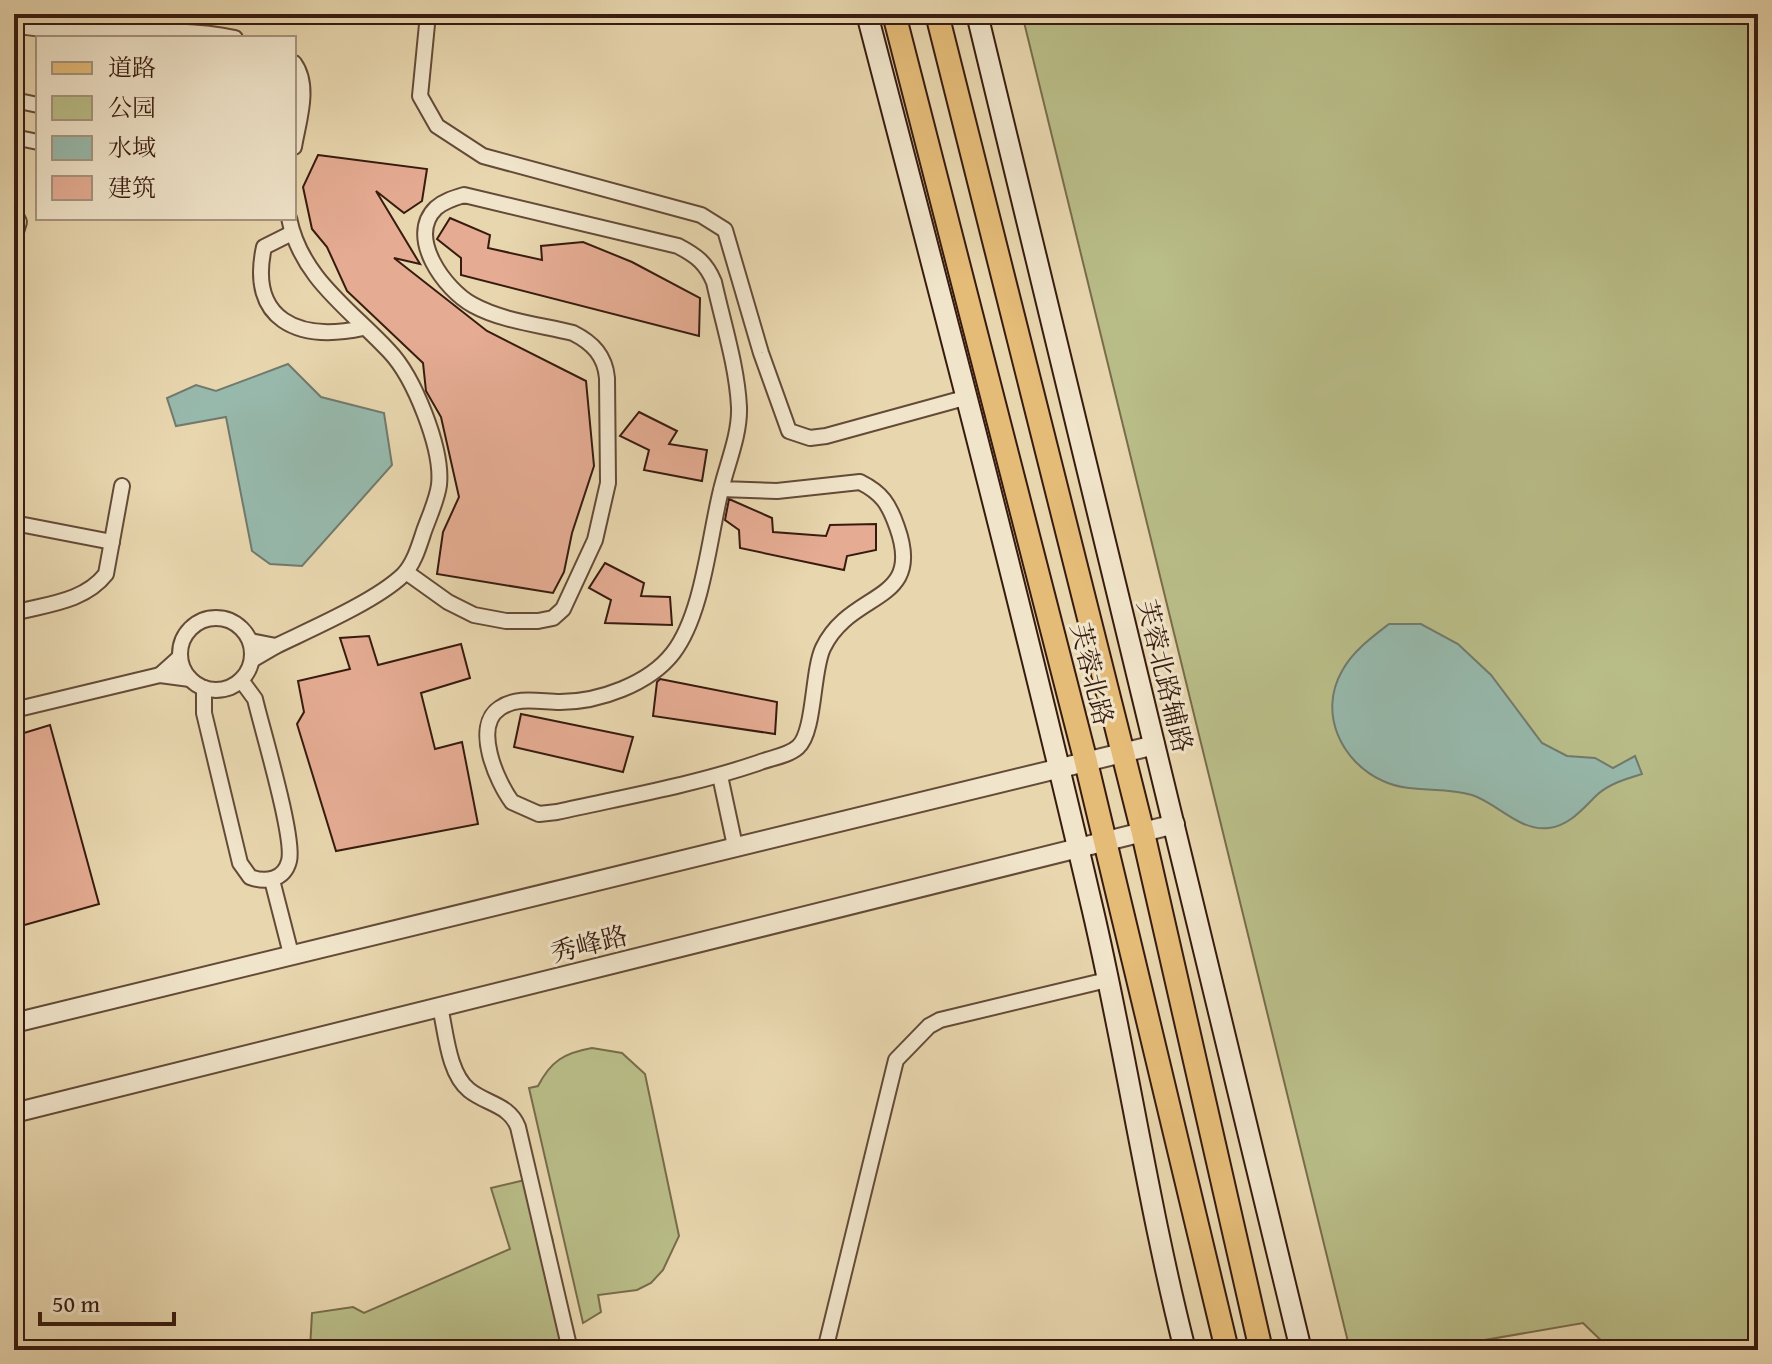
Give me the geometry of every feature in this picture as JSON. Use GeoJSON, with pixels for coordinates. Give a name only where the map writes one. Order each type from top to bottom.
{"type":"FeatureCollection","features":[{"type":"Feature","properties":{"kind":"main road"},"geometry":{"type":"LineString","coordinates":[[867,14],[968,397],[1078,850],[1107,980],[1160,1252],[1185,1350]]}},
{"type":"Feature","properties":{"kind":"main road","name":"芙蓉北路"},"geometry":{"type":"LineString","coordinates":[[894,14],[1086,762],[1227,1350]]}},
{"type":"Feature","properties":{"kind":"main road","name":"芙蓉北路"},"geometry":{"type":"LineString","coordinates":[[937,14],[1124,753],[1261,1350]]}},
{"type":"Feature","properties":{"kind":"main road","name":"芙蓉北路辅路"},"geometry":{"type":"LineString","coordinates":[[977,14],[1301,1350]]}},
{"type":"Feature","properties":{"kind":"street"},"geometry":{"type":"LineString","coordinates":[[144,14],[144,31]]}},
{"type":"Feature","properties":{"kind":"street"},"geometry":{"type":"LineString","coordinates":[[428,14],[420,96],[437,126],[483,156],[701,215],[725,230],[761,353],[789,431],[810,438],[826,436],[968,397]]}},
{"type":"Feature","properties":{"kind":"street"},"geometry":{"type":"LineString","coordinates":[[14,25],[69,33],[182,31],[220,36]]}},
{"type":"Feature","properties":{"kind":"street"},"geometry":{"type":"LineString","coordinates":[[296,66],[302,105],[296,127]]}},
{"type":"Feature","properties":{"kind":"street"},"geometry":{"type":"LineString","coordinates":[[14,100],[36,105]]}},
{"type":"Feature","properties":{"kind":"street"},"geometry":{"type":"LineString","coordinates":[[14,137],[36,142]]}},
{"type":"Feature","properties":{"kind":"street"},"geometry":{"type":"LineString","coordinates":[[406,572],[448,602],[474,615],[506,621],[553,618],[563,609],[595,540],[608,483],[606,364],[597,351],[587,340],[573,333],[472,305],[438,273],[425,232],[430,216],[447,201],[464,195],[678,246],[708,266],[714,282],[739,408],[693,608],[674,652],[656,670],[619,690],[591,699],[519,702],[500,707],[492,717],[488,734],[492,761],[512,802],[539,814],[720,776],[798,747],[806,731],[821,650],[833,629],[853,610],[888,590],[902,574],[901,538],[888,501],[860,482],[757,492],[721,489]]}},
{"type":"Feature","properties":{"kind":"street"},"geometry":{"type":"LineString","coordinates":[[14,212],[19,222],[14,238]]}},
{"type":"Feature","properties":{"kind":"street"},"geometry":{"type":"LineString","coordinates":[[14,710],[160,675],[190,679],[204,688],[221,690],[241,680],[252,660],[326,621],[406,572],[418,549],[439,483],[427,411],[391,352],[363,328],[307,267],[291,226],[264,247],[262,285],[266,304],[274,315],[288,325],[311,330],[363,328]]}},
{"type":"Feature","properties":{"kind":"street"},"geometry":{"type":"LineString","coordinates":[[14,613],[86,594],[106,574],[122,486]]}},
{"type":"Feature","properties":{"kind":"street"},"geometry":{"type":"LineString","coordinates":[[14,523],[112,542]]}},
{"type":"Feature","properties":{"kind":"street"},"geometry":{"type":"LineString","coordinates":[[160,675],[180,657],[187,632],[208,619],[233,622],[250,641],[252,660]]}},
{"type":"Feature","properties":{"kind":"street"},"geometry":{"type":"LineString","coordinates":[[250,641],[276,646]]}},
{"type":"Feature","properties":{"kind":"street"},"geometry":{"type":"LineString","coordinates":[[180,657],[190,679]]}},
{"type":"Feature","properties":{"kind":"street"},"geometry":{"type":"LineString","coordinates":[[204,688],[204,713],[240,863],[250,877],[272,880],[281,876],[288,866],[289,840],[255,699],[241,680]]}},
{"type":"Feature","properties":{"kind":"street"},"geometry":{"type":"LineString","coordinates":[[14,1023],[1155,745]]}},
{"type":"Feature","properties":{"kind":"street"},"geometry":{"type":"LineString","coordinates":[[720,776],[735,846]]}},
{"type":"Feature","properties":{"kind":"street","name":"秀峰路"},"geometry":{"type":"LineString","coordinates":[[14,1113],[1175,824]]}},
{"type":"Feature","properties":{"kind":"street"},"geometry":{"type":"LineString","coordinates":[[272,880],[291,954]]}},
{"type":"Feature","properties":{"kind":"street"},"geometry":{"type":"LineString","coordinates":[[825,1350],[896,1060],[929,1026],[940,1020],[1107,980]]}},
{"type":"Feature","properties":{"kind":"street"},"geometry":{"type":"LineString","coordinates":[[440,1007],[460,1080],[469,1091],[507,1110],[518,1127],[570,1350]]}},
{"type":"Feature","properties":{"kind":"green space"},"geometry":{"type":"Polygon","coordinates":[[[1022,14],[1758,14],[1758,1350],[1611,1350],[1583,1323],[1427,1350],[1350,1350],[1022,14]]]}},
{"type":"Feature","properties":{"kind":"green space"},"geometry":{"type":"Polygon","coordinates":[[[592,1048],[622,1053],[645,1074],[679,1236],[663,1270],[651,1283],[637,1290],[598,1295],[601,1312],[583,1323],[529,1088],[538,1086],[559,1060],[592,1048]]]}},
{"type":"Feature","properties":{"kind":"green space"},"geometry":{"type":"Polygon","coordinates":[[[525,1180],[552,1237],[571,1350],[294,1350],[310,1349],[312,1313],[353,1307],[364,1313],[510,1249],[491,1188],[525,1180]]]}},
{"type":"Feature","properties":{"kind":"water"},"geometry":{"type":"Polygon","coordinates":[[[288,364],[321,397],[384,413],[392,465],[302,566],[270,564],[252,551],[226,417],[176,426],[167,398],[196,385],[216,391],[288,364]]]}},
{"type":"Feature","properties":{"kind":"water"},"geometry":{"type":"Polygon","coordinates":[[[1389,624],[1421,624],[1458,644],[1491,675],[1542,743],[1567,756],[1595,758],[1613,768],[1635,756],[1642,774],[1608,787],[1564,823],[1538,828],[1518,821],[1472,795],[1394,785],[1368,773],[1345,749],[1333,719],[1332,703],[1335,687],[1346,664],[1389,624]]]}},
{"type":"Feature","properties":{"kind":"building"},"geometry":{"type":"Polygon","coordinates":[[[318,155],[427,169],[422,201],[404,213],[376,191],[420,264],[394,258],[487,331],[586,381],[594,466],[572,533],[564,572],[553,593],[437,574],[443,532],[459,497],[441,417],[426,391],[423,363],[347,291],[327,247],[312,229],[303,187],[318,155]]]}},
{"type":"Feature","properties":{"kind":"building"},"geometry":{"type":"Polygon","coordinates":[[[450,218],[490,235],[488,248],[542,260],[541,246],[583,242],[632,262],[700,298],[699,336],[461,275],[461,258],[437,239],[450,218]]]}},
{"type":"Feature","properties":{"kind":"building"},"geometry":{"type":"Polygon","coordinates":[[[639,412],[677,431],[669,444],[707,450],[702,481],[644,470],[649,450],[620,436],[639,412]]]}},
{"type":"Feature","properties":{"kind":"building"},"geometry":{"type":"Polygon","coordinates":[[[729,499],[772,518],[773,532],[826,536],[830,525],[876,524],[876,550],[847,556],[844,570],[740,548],[739,530],[725,520],[729,499]]]}},
{"type":"Feature","properties":{"kind":"building"},"geometry":{"type":"Polygon","coordinates":[[[605,563],[644,583],[641,596],[670,597],[672,625],[605,623],[611,600],[589,588],[605,563]]]}},
{"type":"Feature","properties":{"kind":"building"},"geometry":{"type":"Polygon","coordinates":[[[369,636],[378,665],[461,644],[470,678],[421,693],[435,749],[462,742],[478,824],[336,851],[297,724],[304,712],[298,681],[350,669],[340,638],[369,636]]]}},
{"type":"Feature","properties":{"kind":"building"},"geometry":{"type":"Polygon","coordinates":[[[660,679],[777,702],[775,734],[653,716],[660,679]]]}},
{"type":"Feature","properties":{"kind":"building"},"geometry":{"type":"Polygon","coordinates":[[[521,714],[633,737],[623,772],[514,747],[521,714]]]}},
{"type":"Feature","properties":{"kind":"building"},"geometry":{"type":"Polygon","coordinates":[[[50,725],[99,904],[14,928],[14,736],[50,725]]]}}]}
